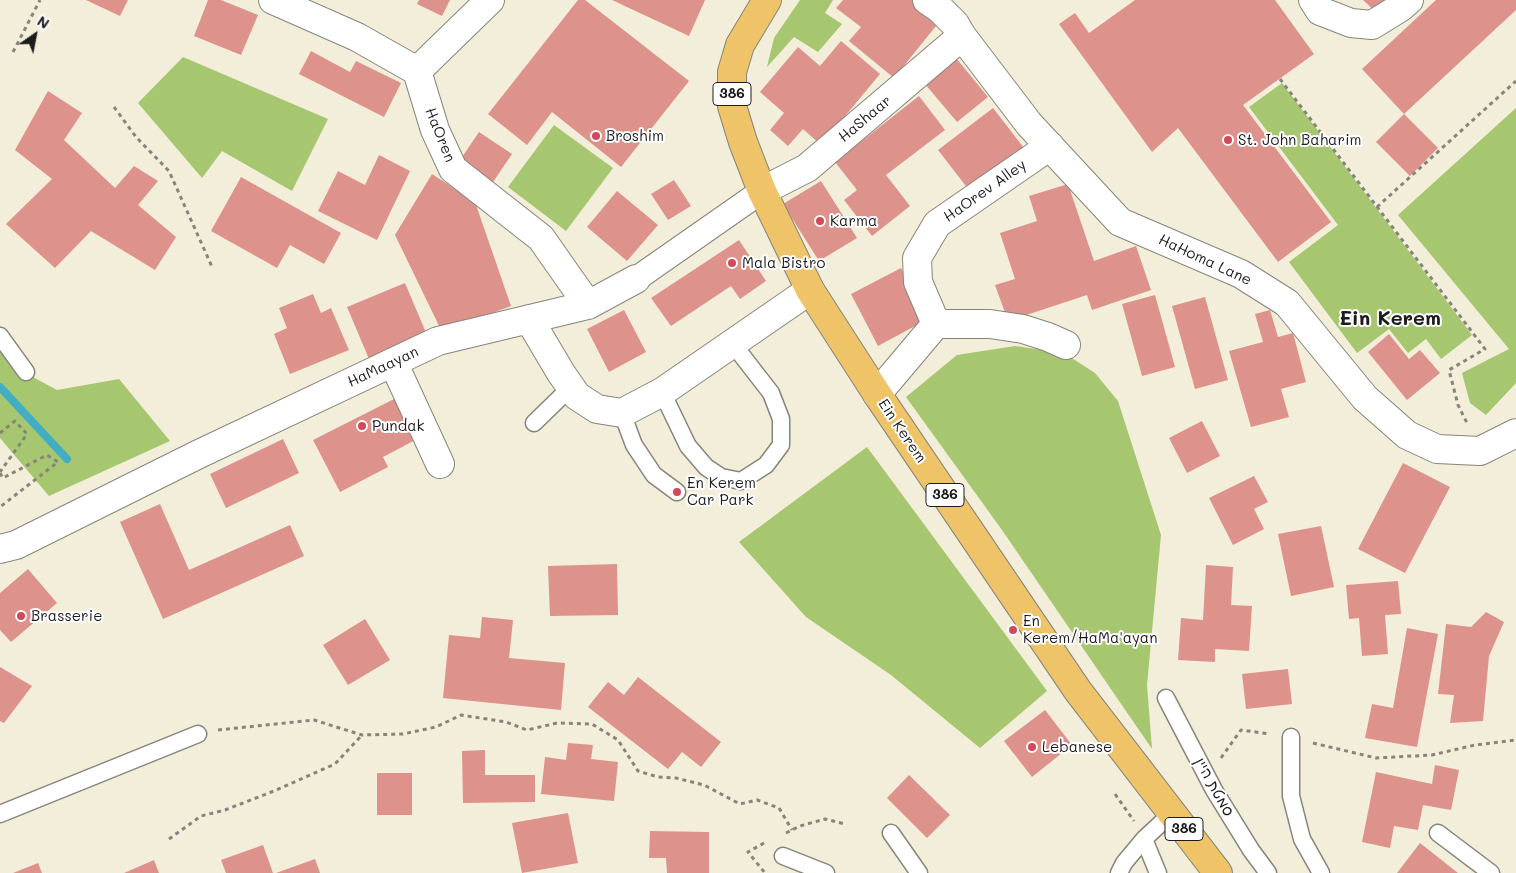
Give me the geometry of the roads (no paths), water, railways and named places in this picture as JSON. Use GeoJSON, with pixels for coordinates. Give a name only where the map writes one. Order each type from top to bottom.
{"type":"FeatureCollection","features":[{"type":"Feature","properties":{"kind":"main road","name":"Ein Kerem"},"geometry":{"type":"LineString","coordinates":[[767,0],[740,45],[732,72],[732,106],[743,142],[762,191],[810,290],[877,394],[1078,691],[1218,873]]}},
{"type":"Feature","properties":{"kind":"street"},"geometry":{"type":"LineString","coordinates":[[273,0],[357,37],[417,71],[490,0]]}},
{"type":"Feature","properties":{"kind":"street","name":"HaHoma Lane"},"geometry":{"type":"LineString","coordinates":[[927,0],[940,9],[955,24],[962,36],[1030,124],[1120,222],[1241,274],[1287,303],[1365,398],[1407,435],[1437,449],[1480,451],[1516,433]]}},
{"type":"Feature","properties":{"kind":"street"},"geometry":{"type":"LineString","coordinates":[[1313,0],[1320,11],[1351,23],[1372,26],[1409,0]]}},
{"type":"Feature","properties":{"kind":"street","name":"HaShaar"},"geometry":{"type":"LineString","coordinates":[[762,191],[807,168],[962,36]]}},
{"type":"Feature","properties":{"kind":"street","name":"HaOren"},"geometry":{"type":"LineString","coordinates":[[417,71],[434,130],[454,169],[541,238],[588,305]]}},
{"type":"Feature","properties":{"kind":"street","name":"HaOrev Alley"},"geometry":{"type":"LineString","coordinates":[[936,324],[918,282],[917,258],[937,224],[1050,146]]}},
{"type":"Feature","properties":{"kind":"street","name":"HaMaayan"},"geometry":{"type":"LineString","coordinates":[[0,549],[16,545],[198,454],[438,341],[588,305],[636,279],[762,191]]}},
{"type":"Feature","properties":{"kind":"street"},"geometry":{"type":"LineString","coordinates":[[529,318],[577,396],[597,409],[622,414],[662,392],[810,290]]}},
{"type":"Feature","properties":{"kind":"street"},"geometry":{"type":"LineString","coordinates":[[877,394],[936,324],[990,324],[1023,329],[1066,345]]}},
{"type":"Feature","properties":{"kind":"street"},"geometry":{"type":"LineString","coordinates":[[393,362],[440,464]]}},
{"type":"Feature","properties":{"kind":"lane"},"geometry":{"type":"LineString","coordinates":[[0,336],[26,372]]}},
{"type":"Feature","properties":{"kind":"lane"},"geometry":{"type":"LineString","coordinates":[[662,392],[688,446],[706,467],[721,477],[741,480],[766,465],[781,445],[781,419],[771,393],[733,344]]}},
{"type":"Feature","properties":{"kind":"lane"},"geometry":{"type":"LineString","coordinates":[[534,423],[570,387]]}},
{"type":"Feature","properties":{"kind":"lane"},"geometry":{"type":"LineString","coordinates":[[622,414],[634,445],[654,475],[677,492]]}},
{"type":"Feature","properties":{"kind":"lane","name":"סמטת היין"},"geometry":{"type":"LineString","coordinates":[[1166,698],[1208,778],[1250,850],[1268,873]]}},
{"type":"Feature","properties":{"kind":"lane"},"geometry":{"type":"LineString","coordinates":[[0,814],[198,734]]}},
{"type":"Feature","properties":{"kind":"lane"},"geometry":{"type":"LineString","coordinates":[[1292,738],[1291,796],[1302,839],[1320,873]]}},
{"type":"Feature","properties":{"kind":"lane"},"geometry":{"type":"LineString","coordinates":[[1119,873],[1124,863],[1144,839],[1172,813]]}},
{"type":"Feature","properties":{"kind":"lane"},"geometry":{"type":"LineString","coordinates":[[1438,832],[1491,873]]}},
{"type":"Feature","properties":{"kind":"lane"},"geometry":{"type":"LineString","coordinates":[[891,833],[918,873]]}},
{"type":"Feature","properties":{"kind":"lane"},"geometry":{"type":"LineString","coordinates":[[1144,839],[1158,873]]}},
{"type":"Feature","properties":{"kind":"lane"},"geometry":{"type":"LineString","coordinates":[[783,856],[826,873]]}},
{"type":"Feature","properties":{"kind":"waterway"},"geometry":{"type":"LineString","coordinates":[[0,387],[67,459]]}},
{"type":"Feature","properties":{"kind":"place","name":"Broshim"},"geometry":{"type":"Point","coordinates":[596,136]}},
{"type":"Feature","properties":{"kind":"place","name":"St. John Baharim"},"geometry":{"type":"Point","coordinates":[1228,140]}},
{"type":"Feature","properties":{"kind":"place","name":"Karma"},"geometry":{"type":"Point","coordinates":[820,221]}},
{"type":"Feature","properties":{"kind":"place","name":"Mala Bistro"},"geometry":{"type":"Point","coordinates":[732,263]}},
{"type":"Feature","properties":{"kind":"place","name":"Pundak"},"geometry":{"type":"Point","coordinates":[362,426]}},
{"type":"Feature","properties":{"kind":"place","name":"En Kerem Car Park"},"geometry":{"type":"Point","coordinates":[677,492]}},
{"type":"Feature","properties":{"kind":"place","name":"Brasserie"},"geometry":{"type":"Point","coordinates":[21,616]}},
{"type":"Feature","properties":{"kind":"place","name":"En Kerem/HaMa'ayan"},"geometry":{"type":"Point","coordinates":[1013,630]}},
{"type":"Feature","properties":{"kind":"place","name":"Lebanese"},"geometry":{"type":"Point","coordinates":[1032,747]}},
{"type":"Feature","properties":{"kind":"district","name":"Ein Kerem"},"geometry":{"type":"Point","coordinates":[1390,319]}}]}
